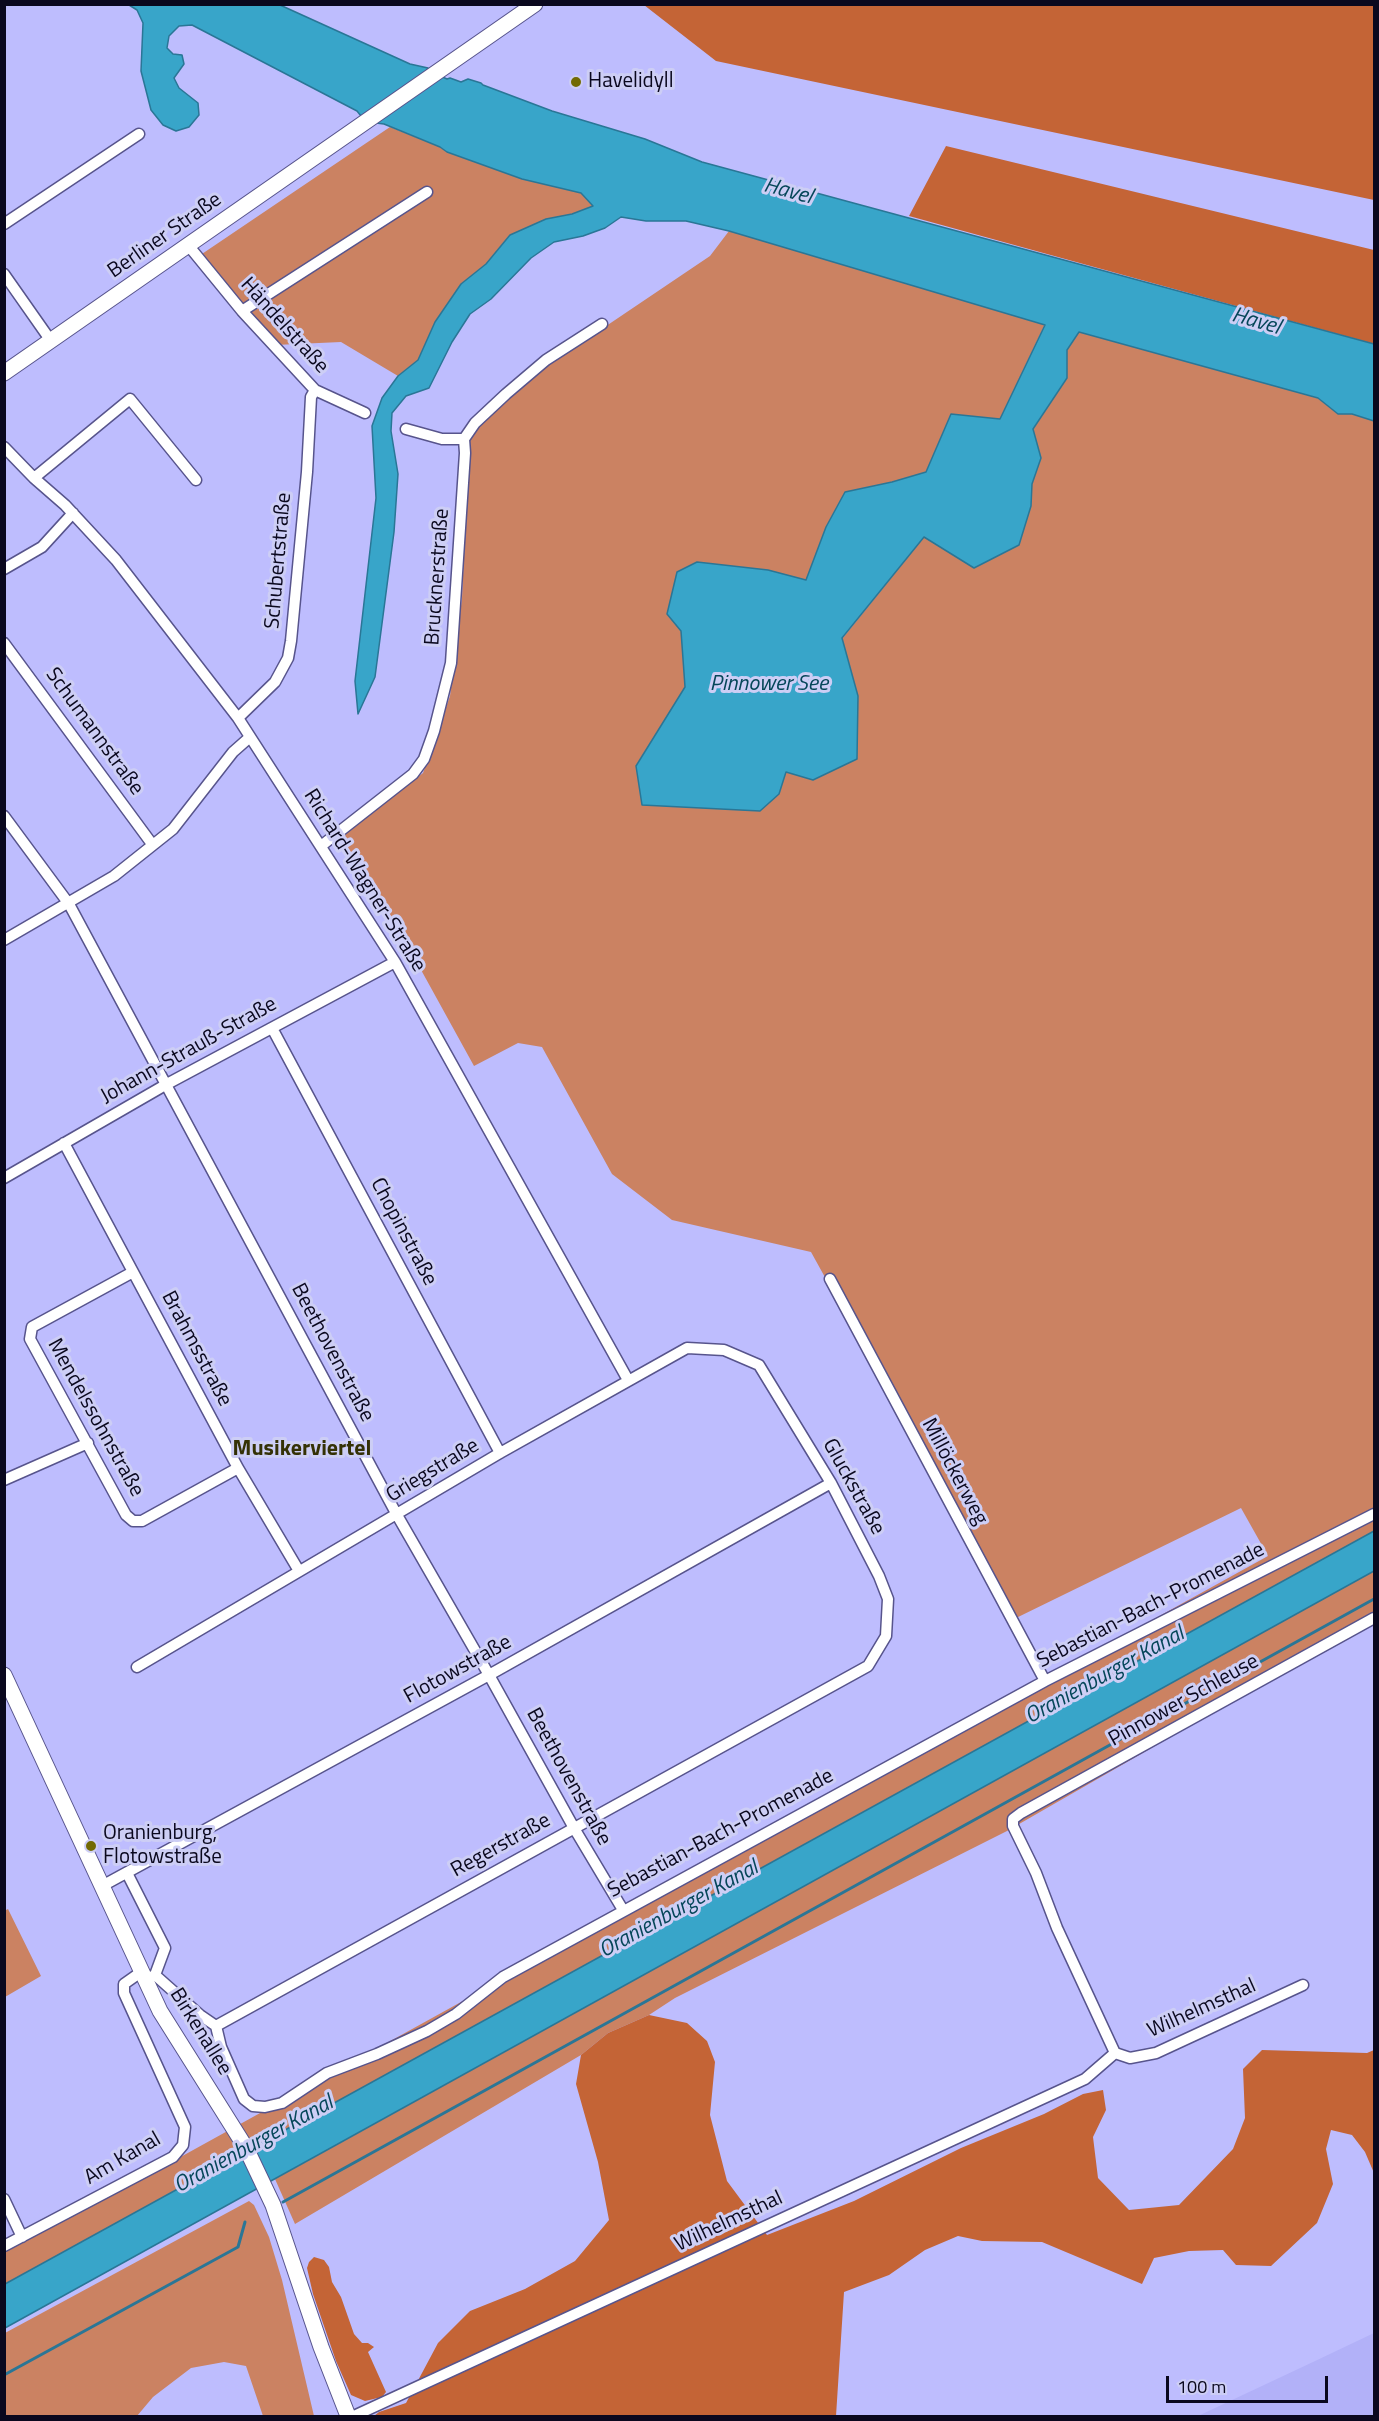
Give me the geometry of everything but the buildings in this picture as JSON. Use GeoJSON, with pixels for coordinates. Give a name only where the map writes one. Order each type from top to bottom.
{"type":"FeatureCollection","features":[{"type":"Feature","properties":{"kind":"street","name":"Berliner Straße"},"geometry":{"type":"LineString","coordinates":[[4,373],[535,4]]}},
{"type":"Feature","properties":{"kind":"street"},"geometry":{"type":"LineString","coordinates":[[4,224],[139,134]]}},
{"type":"Feature","properties":{"kind":"street"},"geometry":{"type":"LineString","coordinates":[[242,310],[427,192]]}},
{"type":"Feature","properties":{"kind":"street","name":"Händelstraße"},"geometry":{"type":"LineString","coordinates":[[188,245],[242,310],[315,390],[365,413]]}},
{"type":"Feature","properties":{"kind":"street"},"geometry":{"type":"LineString","coordinates":[[4,274],[51,340]]}},
{"type":"Feature","properties":{"kind":"street"},"geometry":{"type":"LineString","coordinates":[[406,429],[442,439],[464,439],[475,423],[546,360],[602,324]]}},
{"type":"Feature","properties":{"kind":"street","name":"Schubertstraße"},"geometry":{"type":"LineString","coordinates":[[238,718],[275,682],[288,658],[307,472],[311,397],[315,390]]}},
{"type":"Feature","properties":{"kind":"street"},"geometry":{"type":"LineString","coordinates":[[34,478],[130,399],[196,480]]}},
{"type":"Feature","properties":{"kind":"street","name":"Brucknerstraße"},"geometry":{"type":"LineString","coordinates":[[321,846],[413,774],[424,759],[434,731],[451,663],[464,474],[464,439]]}},
{"type":"Feature","properties":{"kind":"street","name":"Richard-Wagner-Straße"},"geometry":{"type":"LineString","coordinates":[[4,447],[72,513],[149,600],[238,718],[395,962],[627,1380]]}},
{"type":"Feature","properties":{"kind":"street"},"geometry":{"type":"LineString","coordinates":[[4,569],[42,547],[72,513]]}},
{"type":"Feature","properties":{"kind":"street","name":"Schumannstraße"},"geometry":{"type":"LineString","coordinates":[[4,643],[152,844]]}},
{"type":"Feature","properties":{"kind":"street"},"geometry":{"type":"LineString","coordinates":[[4,940],[114,876],[173,829],[233,752],[250,737]]}},
{"type":"Feature","properties":{"kind":"street","name":"Beethovenstraße"},"geometry":{"type":"LineString","coordinates":[[4,816],[69,904],[397,1515],[573,1828],[623,1910]]}},
{"type":"Feature","properties":{"kind":"street","name":"Johann-Strauß-Straße"},"geometry":{"type":"LineString","coordinates":[[4,1178],[167,1084],[395,962]]}},
{"type":"Feature","properties":{"kind":"street","name":"Chopinstraße"},"geometry":{"type":"LineString","coordinates":[[272,1028],[500,1453]]}},
{"type":"Feature","properties":{"kind":"street","name":"Brahmsstraße"},"geometry":{"type":"LineString","coordinates":[[64,1143],[238,1468],[299,1571]]}},
{"type":"Feature","properties":{"kind":"street","name":"Mendelssohnstraße"},"geometry":{"type":"LineString","coordinates":[[133,1272],[32,1327],[30,1339],[126,1515],[133,1521],[142,1521],[238,1468]]}},
{"type":"Feature","properties":{"kind":"street","name":"Millöckerweg"},"geometry":{"type":"LineString","coordinates":[[830,1280],[1045,1681]]}},
{"type":"Feature","properties":{"kind":"street","name":"Griegstraße"},"geometry":{"type":"LineString","coordinates":[[137,1667],[500,1453],[687,1348],[724,1350],[759,1365]]}},
{"type":"Feature","properties":{"kind":"street","name":"Gluckstraße"},"geometry":{"type":"LineString","coordinates":[[759,1365],[831,1483],[879,1576],[888,1599],[886,1636]]}},
{"type":"Feature","properties":{"kind":"street"},"geometry":{"type":"LineString","coordinates":[[4,1479],[88,1443]]}},
{"type":"Feature","properties":{"kind":"street","name":"Flotowstraße"},"geometry":{"type":"LineString","coordinates":[[102,1886],[489,1675],[831,1483]]}},
{"type":"Feature","properties":{"kind":"street","name":"Sebastian-Bach-Promenade"},"geometry":{"type":"LineString","coordinates":[[216,2026],[221,2047],[244,2099],[253,2106],[265,2107],[282,2103],[327,2073],[377,2054],[427,2031],[456,2014],[502,1977],[1045,1681],[1374,1514]]}},
{"type":"Feature","properties":{"kind":"street","name":"Pinnower Schleuse"},"geometry":{"type":"LineString","coordinates":[[1114,2053],[1057,1928],[1036,1873],[1013,1826],[1013,1819],[1374,1618]]}},
{"type":"Feature","properties":{"kind":"street","name":"Regerstraße"},"geometry":{"type":"LineString","coordinates":[[216,2026],[868,1666],[886,1636]]}},
{"type":"Feature","properties":{"kind":"street","name":"Birkenallee"},"geometry":{"type":"LineString","coordinates":[[4,1675],[176,2038],[246,2148],[269,2196],[279,2218],[321,2347],[348,2416]]}},
{"type":"Feature","properties":{"kind":"street"},"geometry":{"type":"LineString","coordinates":[[127,1873],[165,1948],[147,1976],[216,2026]]}},
{"type":"Feature","properties":{"kind":"street","name":"Am Kanal"},"geometry":{"type":"LineString","coordinates":[[4,2246],[173,2157],[183,2145],[185,2127],[124,1993],[124,1984],[147,1976]]}},
{"type":"Feature","properties":{"kind":"street","name":"Wilhelmsthal"},"geometry":{"type":"LineString","coordinates":[[354,2416],[1085,2079],[1114,2053],[1130,2058],[1156,2053],[1303,1985]]}},
{"type":"Feature","properties":{"kind":"street"},"geometry":{"type":"LineString","coordinates":[[4,2199],[22,2237]]}},
{"type":"Feature","properties":{"kind":"shaded area"},"geometry":{"type":"Polygon","coordinates":[[[644,5],[1374,5],[1374,200],[716,61],[644,5]]]}},
{"type":"Feature","properties":{"kind":"shaded area"},"geometry":{"type":"Polygon","coordinates":[[[390,127],[447,152],[522,179],[581,193],[593,206],[572,214],[546,219],[510,235],[486,264],[461,284],[435,322],[418,360],[398,376],[341,342],[275,345],[193,260],[390,127]]]}},
{"type":"Feature","properties":{"kind":"shaded area"},"geometry":{"type":"Polygon","coordinates":[[[946,146],[1374,250],[1374,344],[909,216],[946,146]]]}},
{"type":"Feature","properties":{"kind":"shaded area"},"geometry":{"type":"Polygon","coordinates":[[[729,231],[1045,324],[1000,419],[951,414],[926,472],[845,492],[826,527],[806,581],[768,570],[667,613],[681,631],[686,687],[636,766],[779,794],[786,771],[858,696],[842,639],[924,537],[937,543],[1031,499],[1032,484],[1041,458],[1033,429],[1067,378],[1067,350],[1079,332],[1318,398],[1338,414],[1352,414],[1374,421],[1374,1531],[5,2284],[5,2251],[81,2212],[1268,1556],[1241,1508],[1014,1619],[811,1252],[672,1220],[612,1174],[542,1047],[518,1043],[474,1066],[404,939],[337,839],[423,773],[450,696],[462,598],[469,443],[477,426],[535,374],[710,256],[729,231]]]}},
{"type":"Feature","properties":{"kind":"shaded area"},"geometry":{"type":"Polygon","coordinates":[[[1374,1571],[1374,1620],[1007,1831],[675,1998],[649,2015],[608,2033],[581,2055],[295,2224],[275,2179],[1374,1571]]]}},
{"type":"Feature","properties":{"kind":"shaded area"},"geometry":{"type":"Polygon","coordinates":[[[8,1909],[41,1976],[5,1997],[4,1911],[8,1909]]]}},
{"type":"Feature","properties":{"kind":"shaded area"},"geometry":{"type":"Polygon","coordinates":[[[649,2015],[687,2023],[707,2041],[715,2062],[710,2115],[727,2181],[767,2235],[854,2201],[961,2148],[1044,2114],[1083,2094],[1103,2090],[1106,2110],[1093,2137],[1098,2178],[1129,2210],[1179,2205],[1233,2149],[1245,2118],[1243,2069],[1262,2050],[1367,2053],[1374,2050],[1374,2173],[1365,2152],[1352,2135],[1331,2130],[1326,2149],[1333,2184],[1317,2223],[1271,2266],[1236,2265],[1223,2250],[1189,2251],[1154,2258],[1142,2284],[1042,2242],[982,2241],[958,2236],[925,2250],[889,2275],[844,2292],[836,2416],[374,2416],[379,2412],[406,2403],[438,2343],[470,2311],[525,2289],[575,2261],[609,2220],[598,2162],[576,2084],[581,2055],[608,2033],[649,2015]]]}},
{"type":"Feature","properties":{"kind":"shaded area"},"geometry":{"type":"Polygon","coordinates":[[[249,2201],[254,2205],[269,2237],[282,2280],[314,2416],[263,2416],[246,2366],[224,2362],[191,2368],[153,2397],[137,2416],[5,2416],[5,2333],[249,2201]]]}},
{"type":"Feature","properties":{"kind":"shaded area"},"geometry":{"type":"Polygon","coordinates":[[[314,2257],[324,2260],[329,2267],[332,2282],[341,2297],[354,2334],[362,2343],[368,2343],[374,2347],[368,2352],[386,2392],[382,2397],[365,2401],[351,2395],[336,2361],[313,2294],[307,2268],[314,2257]]]}},
{"type":"Feature","properties":{"kind":"shaded area"},"geometry":{"type":"Polygon","coordinates":[[[1374,2333],[1374,2416],[1198,2416],[1313,2362],[1374,2333]]]}},
{"type":"Feature","properties":{"kind":"water"},"geometry":{"type":"Polygon","coordinates":[[[129,5],[280,5],[410,64],[428,68],[427,70],[447,79],[461,82],[468,79],[481,83],[552,111],[645,139],[702,162],[1374,344],[1374,421],[1352,414],[1338,414],[1318,398],[1079,332],[1067,350],[1067,378],[1033,429],[1041,458],[1032,484],[1031,506],[1019,545],[974,568],[924,537],[842,638],[858,696],[857,759],[813,780],[786,772],[779,794],[760,811],[642,805],[636,766],[685,687],[681,631],[667,614],[677,572],[697,562],[768,570],[806,580],[826,527],[845,492],[926,472],[951,414],[1000,419],[1045,325],[729,231],[686,221],[646,221],[621,217],[605,228],[583,236],[554,242],[531,258],[491,299],[470,314],[452,342],[429,388],[406,396],[392,413],[391,431],[398,474],[394,532],[375,677],[358,714],[355,681],[376,498],[372,426],[382,398],[398,376],[418,360],[435,322],[461,284],[486,264],[510,235],[546,219],[572,214],[593,206],[581,193],[522,179],[447,152],[384,124],[376,123],[192,25],[179,26],[169,36],[167,48],[173,54],[182,55],[184,64],[174,78],[179,88],[198,103],[199,115],[189,127],[176,131],[163,125],[151,110],[141,71],[143,23],[137,10],[129,5]]]}},
{"type":"Feature","properties":{"kind":"water"},"geometry":{"type":"Polygon","coordinates":[[[1374,1531],[1374,1571],[5,2328],[5,2284],[1374,1531]]]}},
{"type":"Feature","properties":{"kind":"waterway"},"geometry":{"type":"LineString","coordinates":[[283,2202],[1374,1599]]}},
{"type":"Feature","properties":{"kind":"waterway"},"geometry":{"type":"LineString","coordinates":[[4,2375],[238,2247],[245,2222]]}},
{"type":"Feature","properties":{"kind":"place","name":"Havelidyll"},"geometry":{"type":"Point","coordinates":[576,82]}},
{"type":"Feature","properties":{"kind":"place","name":"Oranienburg, Flotowstraße"},"geometry":{"type":"Point","coordinates":[91,1846]}},
{"type":"Feature","properties":{"kind":"district","name":"Musikerviertel"},"geometry":{"type":"Point","coordinates":[302,1450]}},
{"type":"Feature","properties":{"kind":"water label","name":"Havel"},"geometry":{"type":"Point","coordinates":[788,192]}},
{"type":"Feature","properties":{"kind":"water label","name":"Havel"},"geometry":{"type":"Point","coordinates":[1256,322]}},
{"type":"Feature","properties":{"kind":"water label","name":"Pinnower See"},"geometry":{"type":"Point","coordinates":[769,685]}},
{"type":"Feature","properties":{"kind":"water label","name":"Oranienburger Kanal"},"geometry":{"type":"Point","coordinates":[1105,1676]}},
{"type":"Feature","properties":{"kind":"water label","name":"Oranienburger Kanal"},"geometry":{"type":"Point","coordinates":[679,1910]}},
{"type":"Feature","properties":{"kind":"water label","name":"Oranienburger Kanal"},"geometry":{"type":"Point","coordinates":[254,2145]}}]}
